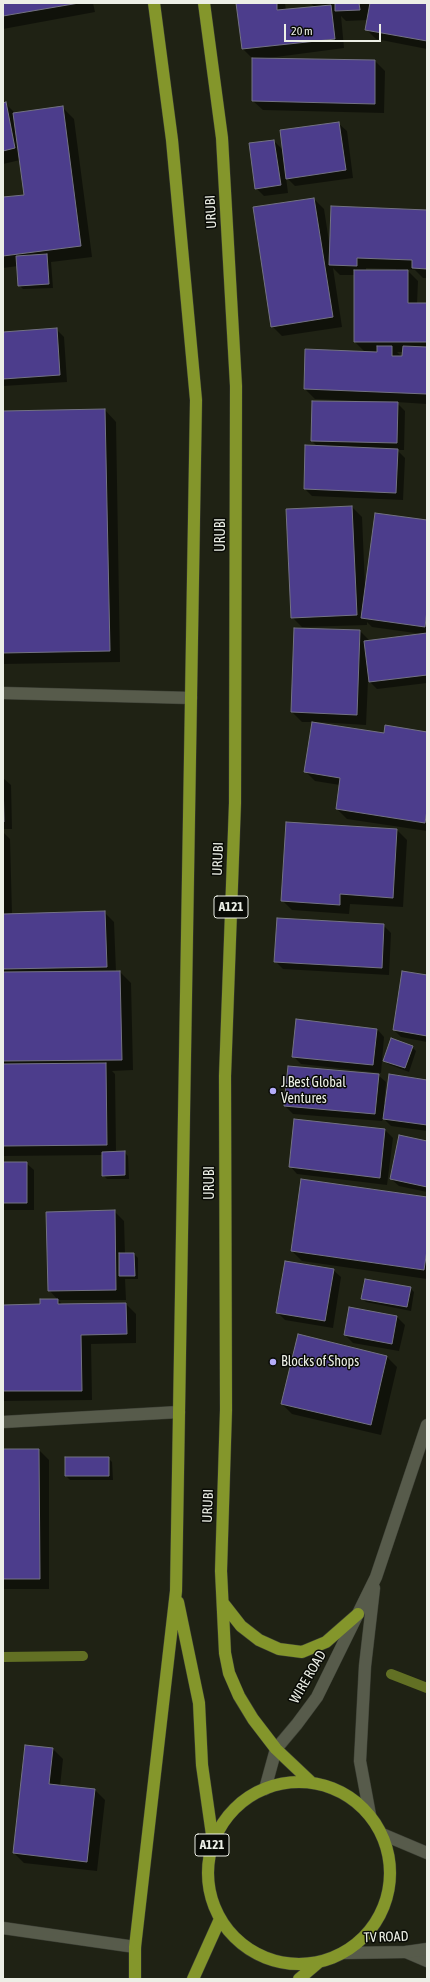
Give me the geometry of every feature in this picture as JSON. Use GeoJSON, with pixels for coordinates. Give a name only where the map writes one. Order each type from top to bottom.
{"type":"FeatureCollection","features":[{"type":"Feature","properties":{"kind":"highway","name":"URUBI"},"geometry":{"type":"LineString","coordinates":[[154,3],[172,140],[196,400],[176,1591]]}},
{"type":"Feature","properties":{"kind":"highway","name":"URUBI"},"geometry":{"type":"LineString","coordinates":[[204,3],[222,138],[236,386],[235,803],[225,1076],[226,1410],[221,1571],[225,1653],[229,1673],[239,1696],[253,1719],[276,1749],[312,1783]]}},
{"type":"Feature","properties":{"kind":"highway","name":"A121"},"geometry":{"type":"LineString","coordinates":[[176,1591],[199,1702],[202,1764],[213,1842]]}},
{"type":"Feature","properties":{"kind":"highway","name":"A121"},"geometry":{"type":"LineString","coordinates":[[135,1979],[135,1947],[176,1591]]}},
{"type":"Feature","properties":{"kind":"highway"},"geometry":{"type":"LineString","coordinates":[[223,1603],[241,1626],[259,1640],[279,1649],[302,1652],[326,1642],[358,1614]]}},
{"type":"Feature","properties":{"kind":"highway","name":"A121"},"geometry":{"type":"LineString","coordinates":[[290,1782],[312,1783],[334,1789],[353,1800],[370,1815],[382,1834],[391,1867],[387,1901],[371,1930],[345,1953],[319,1962],[290,1964],[262,1956],[238,1941],[220,1919],[210,1894],[208,1868],[213,1842],[225,1819],[242,1801],[265,1789],[290,1782]]}},
{"type":"Feature","properties":{"kind":"highway"},"geometry":{"type":"LineString","coordinates":[[193,1979],[220,1919]]}},
{"type":"Feature","properties":{"kind":"highway","name":"A121"},"geometry":{"type":"LineString","coordinates":[[299,1979],[319,1962]]}},
{"type":"Feature","properties":{"kind":"street"},"geometry":{"type":"LineString","coordinates":[[3,693],[191,698]]}},
{"type":"Feature","properties":{"kind":"street"},"geometry":{"type":"LineString","coordinates":[[3,1422],[179,1412]]}},
{"type":"Feature","properties":{"kind":"street","name":"WIRE ROAD"},"geometry":{"type":"LineString","coordinates":[[265,1789],[276,1749],[317,1697],[376,1577],[427,1425]]}},
{"type":"Feature","properties":{"kind":"street","name":"WIRE ROAD"},"geometry":{"type":"LineString","coordinates":[[370,1815],[360,1761],[364,1666],[376,1577]]}},
{"type":"Feature","properties":{"kind":"street"},"geometry":{"type":"LineString","coordinates":[[382,1834],[427,1853]]}},
{"type":"Feature","properties":{"kind":"street"},"geometry":{"type":"LineString","coordinates":[[3,1928],[135,1947]]}},
{"type":"Feature","properties":{"kind":"street","name":"TV ROAD"},"geometry":{"type":"LineString","coordinates":[[345,1953],[406,1952],[427,1949]]}},
{"type":"Feature","properties":{"kind":"street"},"geometry":{"type":"LineString","coordinates":[[406,1952],[427,1961]]}},
{"type":"Feature","properties":{"kind":"building"},"geometry":{"type":"Polygon","coordinates":[[[3,3],[79,3],[3,16],[3,3]]]}},
{"type":"Feature","properties":{"kind":"building"},"geometry":{"type":"Polygon","coordinates":[[[236,3],[277,3],[277,10],[331,5],[335,39],[242,49],[236,3]]]}},
{"type":"Feature","properties":{"kind":"building"},"geometry":{"type":"Polygon","coordinates":[[[335,3],[359,3],[360,10],[335,11],[335,3]]]}},
{"type":"Feature","properties":{"kind":"building"},"geometry":{"type":"Polygon","coordinates":[[[370,3],[427,3],[427,41],[365,30],[370,3]]]}},
{"type":"Feature","properties":{"kind":"building"},"geometry":{"type":"Polygon","coordinates":[[[252,58],[375,60],[375,104],[252,101],[252,58]]]}},
{"type":"Feature","properties":{"kind":"building"},"geometry":{"type":"Polygon","coordinates":[[[6,102],[15,148],[3,151],[3,103],[6,102]]]}},
{"type":"Feature","properties":{"kind":"building"},"geometry":{"type":"Polygon","coordinates":[[[63,106],[81,246],[3,256],[3,197],[24,195],[13,113],[63,106]]]}},
{"type":"Feature","properties":{"kind":"building"},"geometry":{"type":"Polygon","coordinates":[[[339,122],[346,170],[286,179],[280,130],[339,122]]]}},
{"type":"Feature","properties":{"kind":"building"},"geometry":{"type":"Polygon","coordinates":[[[274,140],[281,185],[255,189],[249,143],[274,140]]]}},
{"type":"Feature","properties":{"kind":"building"},"geometry":{"type":"Polygon","coordinates":[[[314,198],[333,317],[271,327],[253,207],[314,198]]]}},
{"type":"Feature","properties":{"kind":"building"},"geometry":{"type":"Polygon","coordinates":[[[331,206],[427,210],[427,269],[412,268],[412,260],[357,258],[357,266],[329,265],[331,206]]]}},
{"type":"Feature","properties":{"kind":"building"},"geometry":{"type":"Polygon","coordinates":[[[47,254],[49,284],[18,286],[16,256],[47,254]]]}},
{"type":"Feature","properties":{"kind":"building"},"geometry":{"type":"Polygon","coordinates":[[[354,270],[408,270],[408,303],[427,303],[427,342],[354,342],[354,270]]]}},
{"type":"Feature","properties":{"kind":"building"},"geometry":{"type":"Polygon","coordinates":[[[57,328],[60,375],[3,379],[3,332],[57,328]]]}},
{"type":"Feature","properties":{"kind":"building"},"geometry":{"type":"Polygon","coordinates":[[[377,346],[392,346],[392,356],[402,356],[403,346],[427,347],[427,394],[304,389],[305,349],[377,352],[377,346]]]}},
{"type":"Feature","properties":{"kind":"building"},"geometry":{"type":"Polygon","coordinates":[[[312,401],[398,402],[397,443],[311,441],[312,401]]]}},
{"type":"Feature","properties":{"kind":"building"},"geometry":{"type":"Polygon","coordinates":[[[105,409],[110,651],[3,653],[3,411],[105,409]]]}},
{"type":"Feature","properties":{"kind":"building"},"geometry":{"type":"Polygon","coordinates":[[[305,445],[398,449],[396,493],[304,489],[305,445]]]}},
{"type":"Feature","properties":{"kind":"building"},"geometry":{"type":"Polygon","coordinates":[[[352,506],[357,615],[291,618],[286,509],[352,506]]]}},
{"type":"Feature","properties":{"kind":"building"},"geometry":{"type":"Polygon","coordinates":[[[375,513],[427,520],[427,610],[425,627],[361,618],[375,513]]]}},
{"type":"Feature","properties":{"kind":"building"},"geometry":{"type":"Polygon","coordinates":[[[294,628],[360,630],[357,715],[291,712],[294,628]]]}},
{"type":"Feature","properties":{"kind":"building"},"geometry":{"type":"Polygon","coordinates":[[[427,633],[427,675],[369,682],[364,641],[427,633]]]}},
{"type":"Feature","properties":{"kind":"building"},"geometry":{"type":"Polygon","coordinates":[[[312,722],[384,733],[385,725],[427,732],[427,810],[425,823],[336,809],[340,778],[304,772],[312,722]]]}},
{"type":"Feature","properties":{"kind":"building"},"geometry":{"type":"Polygon","coordinates":[[[3,777],[4,822],[3,822],[3,777]]]}},
{"type":"Feature","properties":{"kind":"building"},"geometry":{"type":"Polygon","coordinates":[[[286,822],[397,829],[393,898],[340,894],[340,905],[281,901],[286,822]]]}},
{"type":"Feature","properties":{"kind":"building"},"geometry":{"type":"Polygon","coordinates":[[[105,911],[107,967],[3,969],[3,914],[105,911]]]}},
{"type":"Feature","properties":{"kind":"building"},"geometry":{"type":"Polygon","coordinates":[[[277,918],[384,924],[382,968],[274,962],[277,918]]]}},
{"type":"Feature","properties":{"kind":"building"},"geometry":{"type":"Polygon","coordinates":[[[120,971],[122,1060],[3,1061],[3,972],[120,971]]]}},
{"type":"Feature","properties":{"kind":"building"},"geometry":{"type":"Polygon","coordinates":[[[402,971],[427,975],[427,1036],[393,1030],[402,971]]]}},
{"type":"Feature","properties":{"kind":"building"},"geometry":{"type":"Polygon","coordinates":[[[296,1019],[377,1029],[373,1065],[292,1057],[296,1019]]]}},
{"type":"Feature","properties":{"kind":"building"},"geometry":{"type":"Polygon","coordinates":[[[391,1038],[413,1046],[405,1068],[383,1061],[391,1038]]]}},
{"type":"Feature","properties":{"kind":"building"},"geometry":{"type":"Polygon","coordinates":[[[106,1063],[107,1145],[3,1146],[3,1064],[106,1063]]]}},
{"type":"Feature","properties":{"kind":"building"},"geometry":{"type":"Polygon","coordinates":[[[288,1066],[379,1074],[375,1114],[284,1106],[288,1066]]]}},
{"type":"Feature","properties":{"kind":"building"},"geometry":{"type":"Polygon","coordinates":[[[389,1074],[427,1080],[427,1125],[383,1119],[389,1074]]]}},
{"type":"Feature","properties":{"kind":"building"},"geometry":{"type":"Polygon","coordinates":[[[294,1119],[385,1129],[380,1178],[289,1167],[294,1119]]]}},
{"type":"Feature","properties":{"kind":"building"},"geometry":{"type":"Polygon","coordinates":[[[399,1135],[427,1141],[427,1187],[390,1179],[399,1135]]]}},
{"type":"Feature","properties":{"kind":"building"},"geometry":{"type":"Polygon","coordinates":[[[125,1151],[125,1175],[102,1176],[102,1152],[125,1151]]]}},
{"type":"Feature","properties":{"kind":"building"},"geometry":{"type":"Polygon","coordinates":[[[3,1162],[27,1162],[27,1203],[3,1203],[3,1162]]]}},
{"type":"Feature","properties":{"kind":"building"},"geometry":{"type":"Polygon","coordinates":[[[301,1179],[427,1197],[427,1250],[424,1270],[291,1251],[301,1179]]]}},
{"type":"Feature","properties":{"kind":"building"},"geometry":{"type":"Polygon","coordinates":[[[115,1210],[116,1290],[48,1291],[46,1212],[115,1210]]]}},
{"type":"Feature","properties":{"kind":"building"},"geometry":{"type":"Polygon","coordinates":[[[119,1253],[134,1253],[135,1276],[119,1276],[119,1253]]]}},
{"type":"Feature","properties":{"kind":"building"},"geometry":{"type":"Polygon","coordinates":[[[285,1261],[334,1269],[325,1321],[276,1313],[285,1261]]]}},
{"type":"Feature","properties":{"kind":"building"},"geometry":{"type":"Polygon","coordinates":[[[365,1279],[411,1287],[407,1307],[361,1299],[365,1279]]]}},
{"type":"Feature","properties":{"kind":"building"},"geometry":{"type":"Polygon","coordinates":[[[40,1299],[58,1299],[58,1304],[126,1303],[127,1334],[81,1335],[82,1391],[3,1391],[3,1305],[40,1304],[40,1299]]]}},
{"type":"Feature","properties":{"kind":"building"},"geometry":{"type":"Polygon","coordinates":[[[349,1307],[397,1316],[392,1344],[344,1335],[349,1307]]]}},
{"type":"Feature","properties":{"kind":"building"},"geometry":{"type":"Polygon","coordinates":[[[298,1334],[387,1356],[371,1425],[281,1404],[298,1334]]]}},
{"type":"Feature","properties":{"kind":"building"},"geometry":{"type":"Polygon","coordinates":[[[3,1449],[39,1449],[40,1579],[3,1579],[3,1449]]]}},
{"type":"Feature","properties":{"kind":"building"},"geometry":{"type":"Polygon","coordinates":[[[65,1457],[109,1457],[109,1476],[65,1476],[65,1457]]]}},
{"type":"Feature","properties":{"kind":"building"},"geometry":{"type":"Polygon","coordinates":[[[25,1745],[53,1748],[49,1784],[95,1789],[87,1862],[13,1853],[25,1745]]]}},
{"type":"Feature","properties":{"kind":"waterway"},"geometry":{"type":"LineString","coordinates":[[3,1657],[83,1656]]}},
{"type":"Feature","properties":{"kind":"waterway"},"geometry":{"type":"LineString","coordinates":[[391,1674],[427,1688]]}},
{"type":"Feature","properties":{"kind":"place","name":"J.Best Global Ventures"},"geometry":{"type":"Point","coordinates":[273,1091]}},
{"type":"Feature","properties":{"kind":"place","name":"Blocks of Shops"},"geometry":{"type":"Point","coordinates":[273,1362]}}]}
